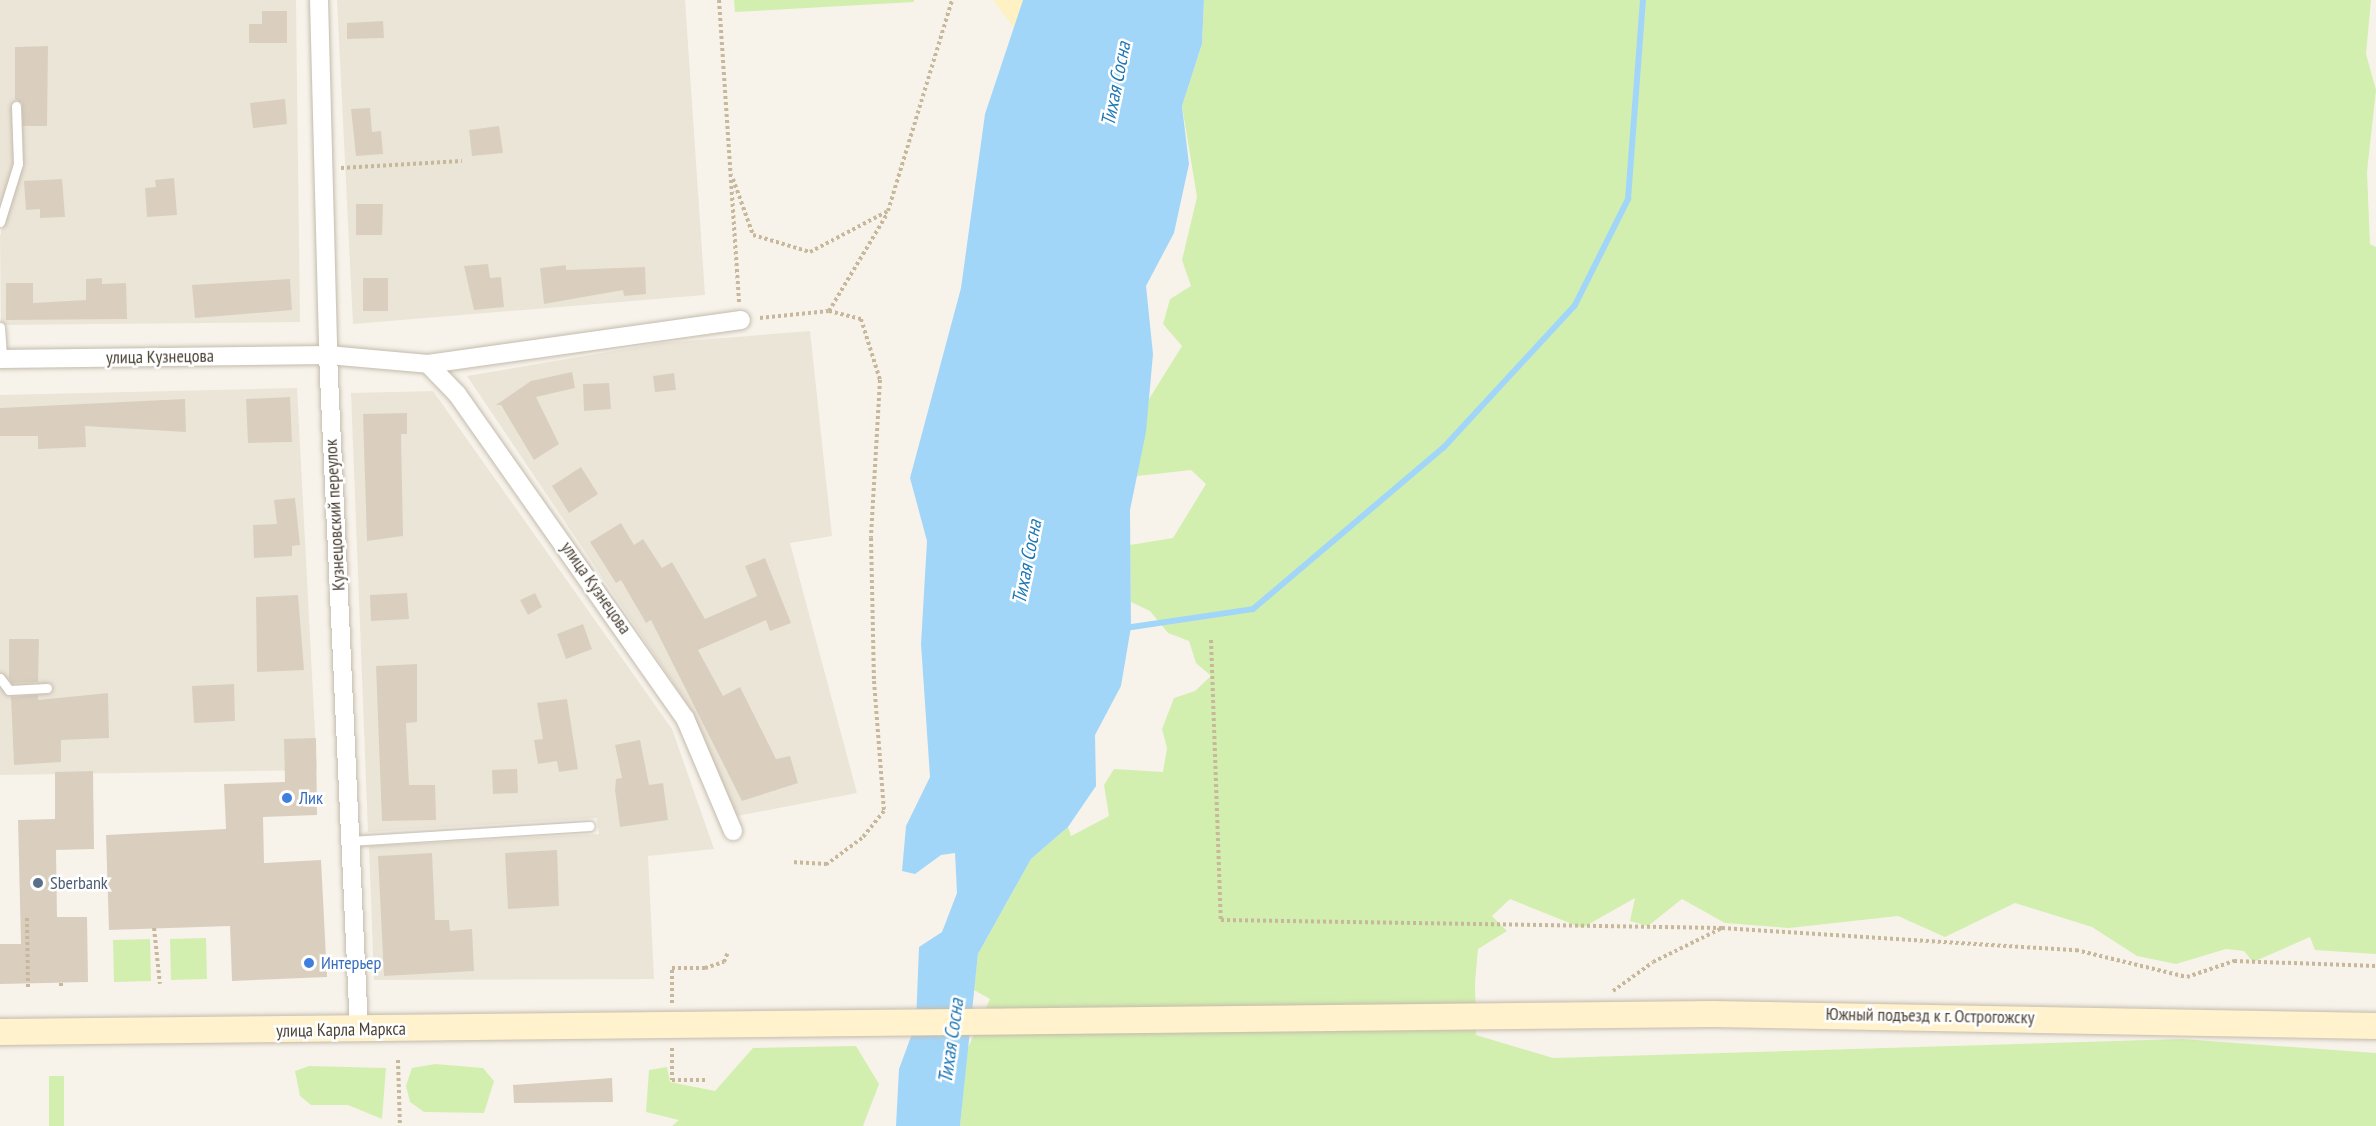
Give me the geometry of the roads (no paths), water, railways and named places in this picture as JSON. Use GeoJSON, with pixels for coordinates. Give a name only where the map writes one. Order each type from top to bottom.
{"type":"FeatureCollection","features":[{"type":"Feature","properties":{"kind":"main road","name":"Южный подъезд к г. Острогожску"},"geometry":{"type":"LineString","coordinates":[[1484,1016],[1848,1014],[2376,1026]]}},
{"type":"Feature","properties":{"kind":"main road","name":"улица Карла Маркса"},"geometry":{"type":"LineString","coordinates":[[0,1032],[359,1030],[675,1024],[1484,1016]]}},
{"type":"Feature","properties":{"kind":"street","name":"Кузнецовский переулок"},"geometry":{"type":"LineString","coordinates":[[319,0],[328,356],[359,1030]]}},
{"type":"Feature","properties":{"kind":"street","name":"улица Кузнецова"},"geometry":{"type":"LineString","coordinates":[[1,358],[328,356],[428,364],[741,320]]}},
{"type":"Feature","properties":{"kind":"street","name":"улица Кузнецова"},"geometry":{"type":"LineString","coordinates":[[428,364],[464,404],[685,718],[733,831]]}},
{"type":"Feature","properties":{"kind":"lane"},"geometry":{"type":"LineString","coordinates":[[0,222],[18,164],[16,106]]}},
{"type":"Feature","properties":{"kind":"lane"},"geometry":{"type":"LineString","coordinates":[[0,327],[1,358]]}},
{"type":"Feature","properties":{"kind":"lane"},"geometry":{"type":"LineString","coordinates":[[0,678],[9,690],[47,688]]}},
{"type":"Feature","properties":{"kind":"lane"},"geometry":{"type":"LineString","coordinates":[[350,841],[590,826]]}},
{"type":"Feature","properties":{"kind":"water","name":"Тихая Сосна"},"geometry":{"type":"Polygon","coordinates":[[[1023,0],[1204,0],[1202,44],[1182,106],[1189,164],[1174,233],[1146,286],[1153,354],[1146,432],[1130,510],[1131,627],[1121,686],[1095,735],[1096,786],[1068,827],[1031,859],[978,954],[960,1126],[896,1126],[899,1069],[916,1023],[919,947],[942,932],[957,893],[955,853],[941,855],[915,874],[902,871],[906,826],[930,777],[921,644],[927,541],[910,478],[961,288],[985,114],[1023,0]]]}},
{"type":"Feature","properties":{"kind":"waterway"},"geometry":{"type":"LineString","coordinates":[[1125,628],[1253,609],[1444,447],[1575,305],[1628,199],[1643,0]]}},
{"type":"Feature","properties":{"kind":"place","name":"Лик"},"geometry":{"type":"Point","coordinates":[287,798]}},
{"type":"Feature","properties":{"kind":"place","name":"Sberbank"},"geometry":{"type":"Point","coordinates":[38,883]}},
{"type":"Feature","properties":{"kind":"place","name":"Интерьер"},"geometry":{"type":"Point","coordinates":[309,963]}}]}
